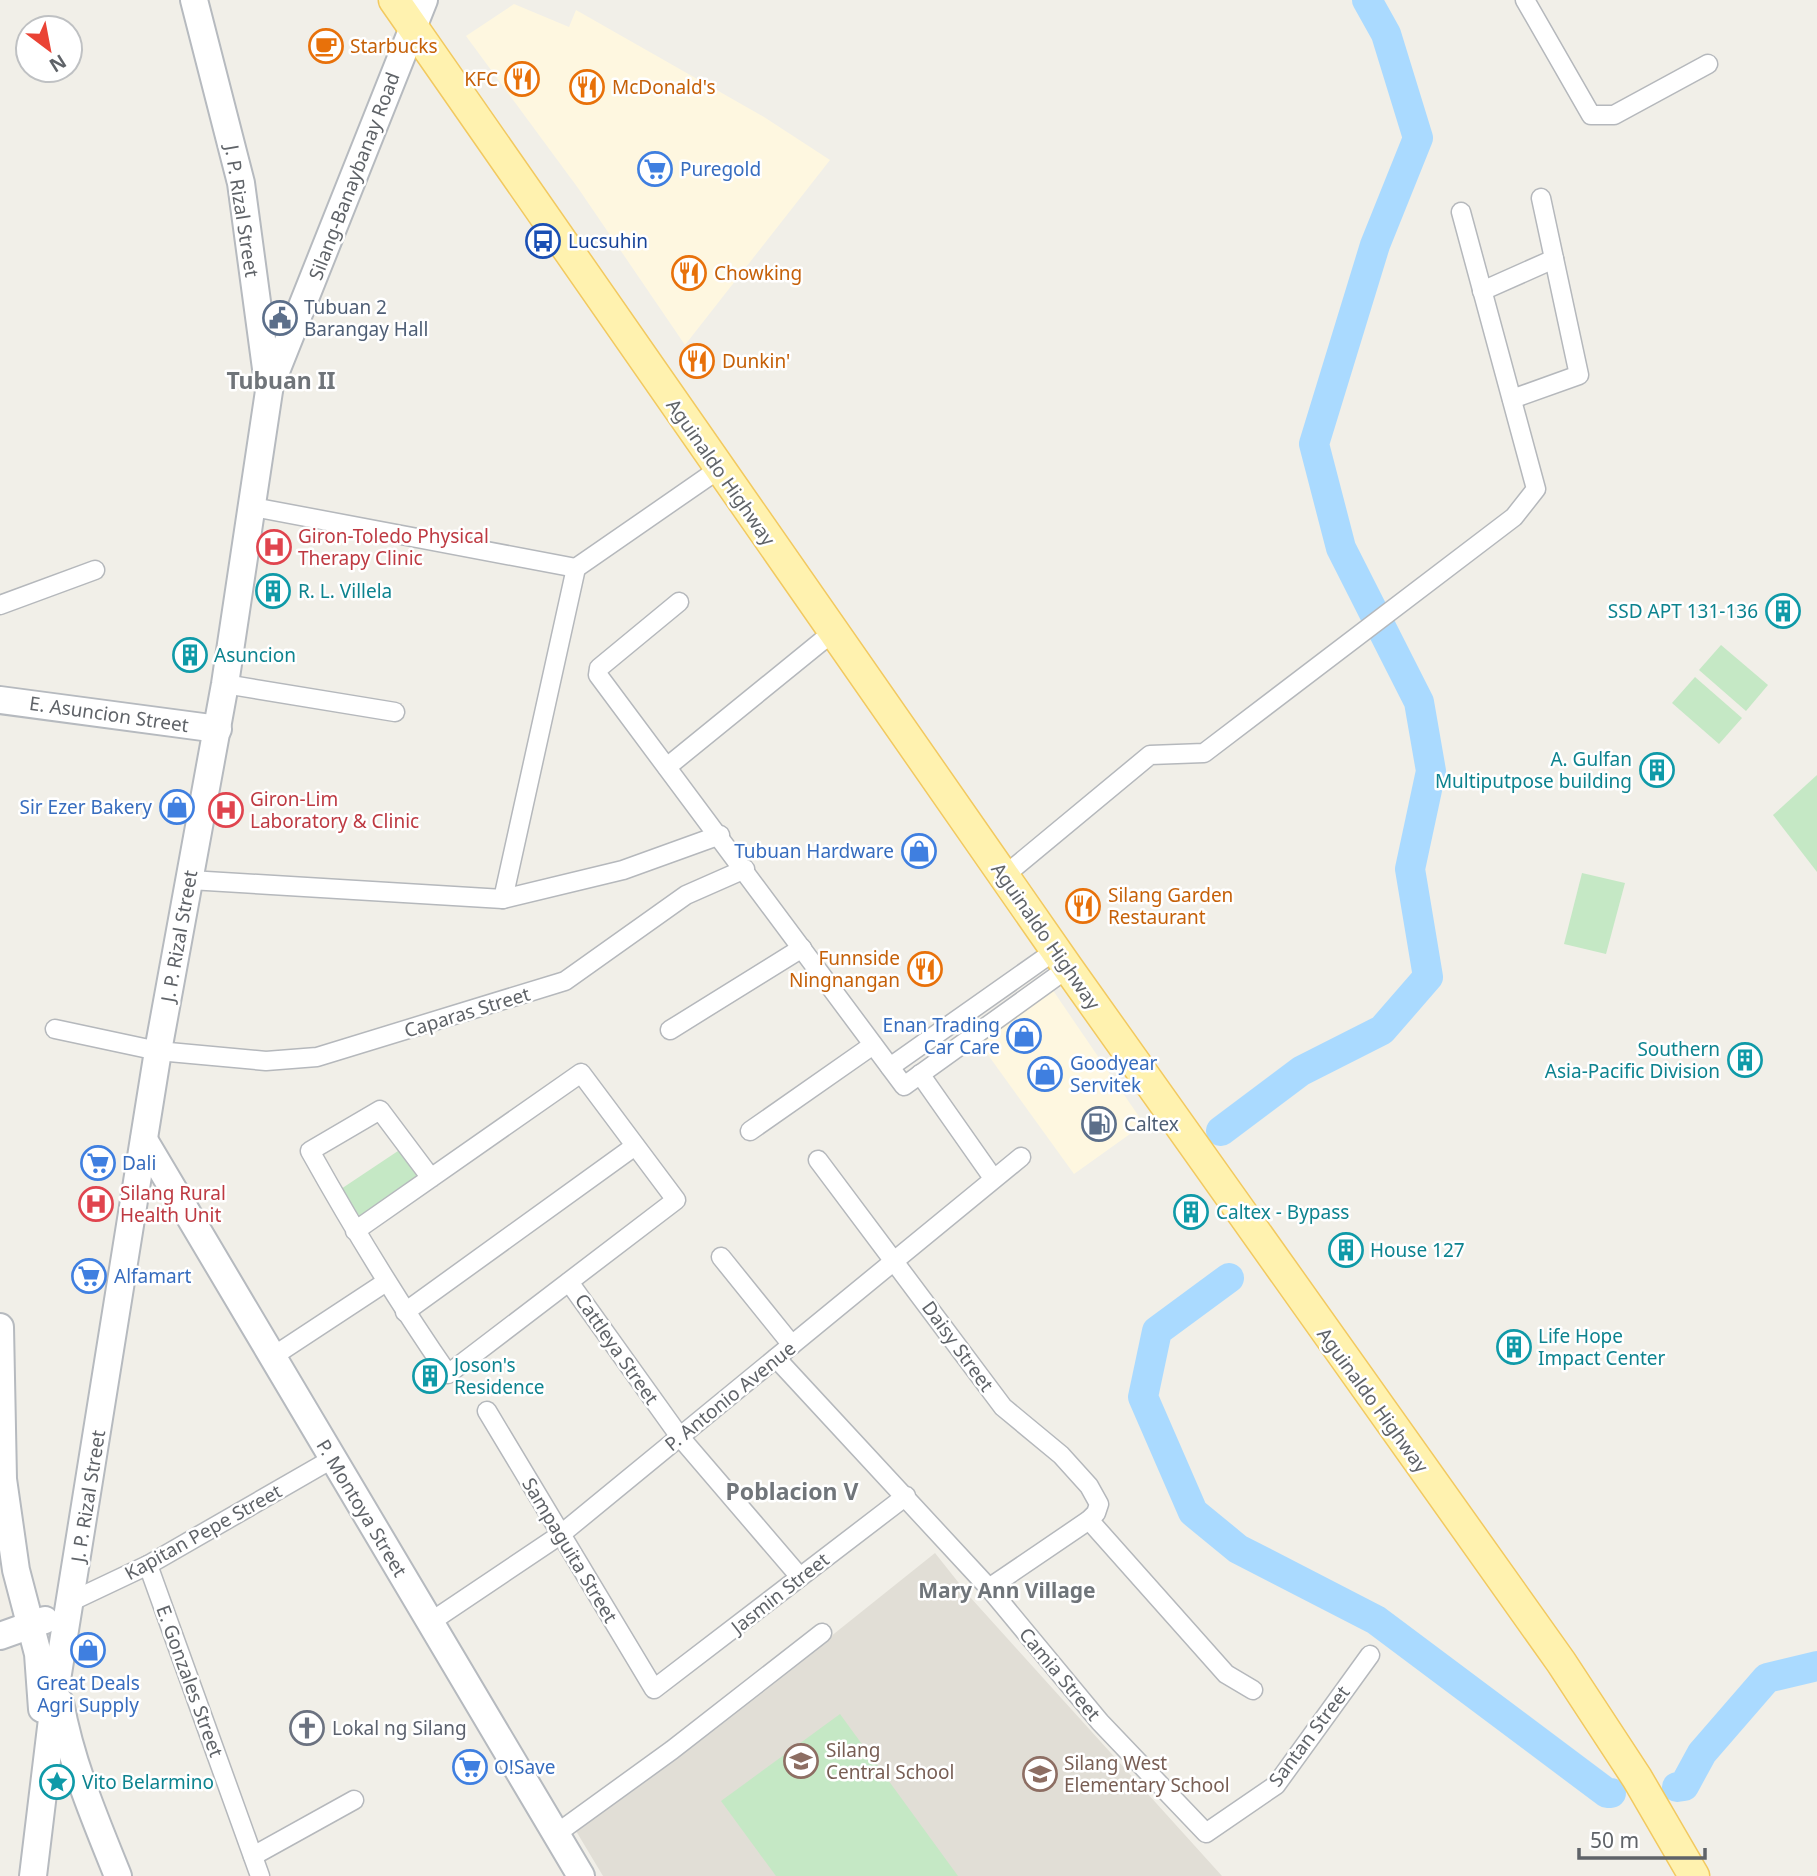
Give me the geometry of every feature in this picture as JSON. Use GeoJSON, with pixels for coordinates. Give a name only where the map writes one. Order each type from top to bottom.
{"type":"FeatureCollection","features":[{"type":"Feature","properties":{"kind":"main road","name":"J. P. Rizal Street"},"geometry":{"type":"LineString","coordinates":[[33,1876],[46,1756],[57,1686],[158,1051],[218,729],[269,391],[242,183],[194,0]]}},
{"type":"Feature","properties":{"kind":"main road","name":"Aguinaldo Highway"},"geometry":{"type":"LineString","coordinates":[[394,0],[418,13],[719,469],[1062,959],[1561,1662],[1637,1778],[1694,1876]]}},
{"type":"Feature","properties":{"kind":"main road","name":"Silang-Banaybanay Road"},"geometry":{"type":"LineString","coordinates":[[269,391],[418,13]]}},
{"type":"Feature","properties":{"kind":"main road","name":"E. Asuncion Street"},"geometry":{"type":"LineString","coordinates":[[0,700],[218,729]]}},
{"type":"Feature","properties":{"kind":"main road","name":"P. Montoya Street"},"geometry":{"type":"LineString","coordinates":[[144,1140],[581,1876]]}},
{"type":"Feature","properties":{"kind":"main road"},"geometry":{"type":"LineString","coordinates":[[0,1327],[3,1479],[16,1570],[36,1631],[46,1756]]}},
{"type":"Feature","properties":{"kind":"main road"},"geometry":{"type":"LineString","coordinates":[[36,1631],[72,1601]]}},
{"type":"Feature","properties":{"kind":"main road"},"geometry":{"type":"LineString","coordinates":[[0,1636],[36,1631],[56,1621],[63,1628],[65,1640]]}},
{"type":"Feature","properties":{"kind":"main road"},"geometry":{"type":"LineString","coordinates":[[57,1686],[74,1757],[118,1876]]}},
{"type":"Feature","properties":{"kind":"street"},"geometry":{"type":"LineString","coordinates":[[1525,0],[1591,115],[1614,115],[1709,64]]}},
{"type":"Feature","properties":{"kind":"street"},"geometry":{"type":"LineString","coordinates":[[1512,399],[1579,375],[1541,198]]}},
{"type":"Feature","properties":{"kind":"street"},"geometry":{"type":"LineString","coordinates":[[1004,876],[1150,755],[1204,753],[1514,517],[1536,489],[1461,212]]}},
{"type":"Feature","properties":{"kind":"street"},"geometry":{"type":"LineString","coordinates":[[1482,291],[1554,259]]}},
{"type":"Feature","properties":{"kind":"street"},"geometry":{"type":"LineString","coordinates":[[503,899],[576,568],[719,469]]}},
{"type":"Feature","properties":{"kind":"street"},"geometry":{"type":"LineString","coordinates":[[253,507],[576,568]]}},
{"type":"Feature","properties":{"kind":"street"},"geometry":{"type":"LineString","coordinates":[[0,605],[95,570]]}},
{"type":"Feature","properties":{"kind":"street"},"geometry":{"type":"LineString","coordinates":[[679,602],[599,668],[598,675],[720,835],[904,1086],[1062,959]]}},
{"type":"Feature","properties":{"kind":"street"},"geometry":{"type":"LineString","coordinates":[[667,767],[833,632]]}},
{"type":"Feature","properties":{"kind":"street"},"geometry":{"type":"LineString","coordinates":[[225,684],[395,712]]}},
{"type":"Feature","properties":{"kind":"street"},"geometry":{"type":"LineString","coordinates":[[190,880],[503,899],[623,870],[720,835]]}},
{"type":"Feature","properties":{"kind":"street","name":"Caparas Street"},"geometry":{"type":"LineString","coordinates":[[55,1029],[158,1051],[266,1061],[298,1060],[531,993],[582,972],[685,895],[745,869]]}},
{"type":"Feature","properties":{"kind":"street"},"geometry":{"type":"LineString","coordinates":[[670,1030],[802,948]]}},
{"type":"Feature","properties":{"kind":"street"},"geometry":{"type":"LineString","coordinates":[[890,1067],[1062,959]]}},
{"type":"Feature","properties":{"kind":"street"},"geometry":{"type":"LineString","coordinates":[[750,1130],[873,1045]]}},
{"type":"Feature","properties":{"kind":"street"},"geometry":{"type":"LineString","coordinates":[[355,1231],[431,1178],[580,1073],[676,1200],[448,1374],[386,1282],[355,1231],[310,1151],[380,1110],[431,1178]]}},
{"type":"Feature","properties":{"kind":"street"},"geometry":{"type":"LineString","coordinates":[[920,1074],[993,1178]]}},
{"type":"Feature","properties":{"kind":"street"},"geometry":{"type":"LineString","coordinates":[[405,1312],[635,1146]]}},
{"type":"Feature","properties":{"kind":"street","name":"P. Antonio Avenue"},"geometry":{"type":"LineString","coordinates":[[429,1623],[560,1535],[1021,1157]]}},
{"type":"Feature","properties":{"kind":"street","name":"Daisy Street"},"geometry":{"type":"LineString","coordinates":[[818,1160],[1003,1407],[1061,1455],[1089,1486],[1099,1504],[1096,1514],[1089,1520]]}},
{"type":"Feature","properties":{"kind":"street"},"geometry":{"type":"LineString","coordinates":[[721,1257],[792,1345]]}},
{"type":"Feature","properties":{"kind":"street"},"geometry":{"type":"LineString","coordinates":[[272,1357],[386,1282]]}},
{"type":"Feature","properties":{"kind":"street","name":"Cattleya Street"},"geometry":{"type":"LineString","coordinates":[[569,1282],[680,1437],[800,1577]]}},
{"type":"Feature","properties":{"kind":"street","name":"Camia Street"},"geometry":{"type":"LineString","coordinates":[[776,1358],[989,1588],[1100,1722],[1206,1833]]}},
{"type":"Feature","properties":{"kind":"street","name":"Sampaguita Street"},"geometry":{"type":"LineString","coordinates":[[486,1410],[654,1689]]}},
{"type":"Feature","properties":{"kind":"street","name":"Kapitan Pepe Street"},"geometry":{"type":"LineString","coordinates":[[72,1601],[148,1565],[332,1459]]}},
{"type":"Feature","properties":{"kind":"street","name":"Jasmin Street"},"geometry":{"type":"LineString","coordinates":[[654,1689],[906,1496]]}},
{"type":"Feature","properties":{"kind":"street"},"geometry":{"type":"LineString","coordinates":[[989,1588],[1089,1520],[1226,1674],[1252,1690]]}},
{"type":"Feature","properties":{"kind":"street","name":"E. Gonzales Street"},"geometry":{"type":"LineString","coordinates":[[148,1565],[261,1876]]}},
{"type":"Feature","properties":{"kind":"street"},"geometry":{"type":"LineString","coordinates":[[556,1834],[673,1750],[822,1633]]}},
{"type":"Feature","properties":{"kind":"street","name":"Santan Street"},"geometry":{"type":"LineString","coordinates":[[1206,1833],[1276,1785],[1370,1654]]}},
{"type":"Feature","properties":{"kind":"street"},"geometry":{"type":"LineString","coordinates":[[253,1856],[354,1800]]}},
{"type":"Feature","properties":{"kind":"shaded area"},"geometry":{"type":"Polygon","coordinates":[[[514,4],[569,27],[576,10],[764,117],[830,160],[685,345],[578,188],[466,36],[514,4]]]}},
{"type":"Feature","properties":{"kind":"shaded area"},"geometry":{"type":"Polygon","coordinates":[[[1050,986],[1144,1124],[1074,1174],[978,1041],[1050,986]]]}},
{"type":"Feature","properties":{"kind":"shaded area"},"geometry":{"type":"Polygon","coordinates":[[[935,1553],[970,1597],[1222,1876],[603,1876],[573,1826],[805,1657],[935,1553]]]}},
{"type":"Feature","properties":{"kind":"green space"},"geometry":{"type":"Polygon","coordinates":[[[1721,645],[1768,685],[1746,711],[1699,670],[1721,645]]]}},
{"type":"Feature","properties":{"kind":"green space"},"geometry":{"type":"Polygon","coordinates":[[[1695,677],[1742,718],[1719,744],[1672,703],[1695,677]]]}},
{"type":"Feature","properties":{"kind":"green space"},"geometry":{"type":"Polygon","coordinates":[[[1817,775],[1817,872],[1773,815],[1817,775]]]}},
{"type":"Feature","properties":{"kind":"green space"},"geometry":{"type":"Polygon","coordinates":[[[1582,873],[1625,883],[1606,954],[1564,944],[1582,873]]]}},
{"type":"Feature","properties":{"kind":"green space"},"geometry":{"type":"Polygon","coordinates":[[[401,1149],[420,1176],[360,1217],[341,1189],[401,1149]]]}},
{"type":"Feature","properties":{"kind":"green space"},"geometry":{"type":"Polygon","coordinates":[[[840,1714],[958,1876],[776,1876],[721,1801],[840,1714]]]}},
{"type":"Feature","properties":{"kind":"waterway"},"geometry":{"type":"LineString","coordinates":[[1221,1131],[1301,1071],[1382,1030],[1428,977],[1410,869],[1431,771],[1419,702],[1341,548],[1314,444],[1375,245],[1418,138],[1386,34],[1367,0]]}},
{"type":"Feature","properties":{"kind":"waterway"},"geometry":{"type":"LineString","coordinates":[[1229,1278],[1157,1331],[1143,1397],[1193,1512],[1238,1549],[1376,1620],[1607,1793],[1611,1793]]}},
{"type":"Feature","properties":{"kind":"waterway"},"geometry":{"type":"LineString","coordinates":[[1677,1787],[1684,1786],[1702,1753],[1767,1678],[1817,1666]]}},
{"type":"Feature","properties":{"kind":"place","name":"Starbucks"},"geometry":{"type":"Point","coordinates":[326,46]}},
{"type":"Feature","properties":{"kind":"place","name":"KFC"},"geometry":{"type":"Point","coordinates":[522,79]}},
{"type":"Feature","properties":{"kind":"place","name":"McDonald's"},"geometry":{"type":"Point","coordinates":[587,87]}},
{"type":"Feature","properties":{"kind":"place","name":"Puregold"},"geometry":{"type":"Point","coordinates":[655,169]}},
{"type":"Feature","properties":{"kind":"place","name":"Lucsuhin"},"geometry":{"type":"Point","coordinates":[543,241]}},
{"type":"Feature","properties":{"kind":"place","name":"Chowking"},"geometry":{"type":"Point","coordinates":[689,273]}},
{"type":"Feature","properties":{"kind":"place","name":"Tubuan 2 Barangay Hall"},"geometry":{"type":"Point","coordinates":[280,318]}},
{"type":"Feature","properties":{"kind":"place","name":"Dunkin'"},"geometry":{"type":"Point","coordinates":[697,361]}},
{"type":"Feature","properties":{"kind":"place","name":"Giron-Toledo Physical Therapy Clinic"},"geometry":{"type":"Point","coordinates":[274,547]}},
{"type":"Feature","properties":{"kind":"place","name":"R. L. Villela"},"geometry":{"type":"Point","coordinates":[273,591]}},
{"type":"Feature","properties":{"kind":"place","name":"SSD APT 131-136"},"geometry":{"type":"Point","coordinates":[1783,611]}},
{"type":"Feature","properties":{"kind":"place","name":"Asuncion"},"geometry":{"type":"Point","coordinates":[190,655]}},
{"type":"Feature","properties":{"kind":"place","name":"A. Gulfan Multiputpose building"},"geometry":{"type":"Point","coordinates":[1657,770]}},
{"type":"Feature","properties":{"kind":"place","name":"Sir Ezer Bakery"},"geometry":{"type":"Point","coordinates":[177,807]}},
{"type":"Feature","properties":{"kind":"place","name":"Giron-Lim Laboratory & Clinic"},"geometry":{"type":"Point","coordinates":[226,810]}},
{"type":"Feature","properties":{"kind":"place","name":"Tubuan Hardware"},"geometry":{"type":"Point","coordinates":[919,851]}},
{"type":"Feature","properties":{"kind":"place","name":"Silang Garden Restaurant"},"geometry":{"type":"Point","coordinates":[1083,906]}},
{"type":"Feature","properties":{"kind":"place","name":"Funnside Ningnangan"},"geometry":{"type":"Point","coordinates":[925,969]}},
{"type":"Feature","properties":{"kind":"place","name":"Enan Trading Car Care"},"geometry":{"type":"Point","coordinates":[1024,1036]}},
{"type":"Feature","properties":{"kind":"place","name":"Southern Asia-Pacific Division"},"geometry":{"type":"Point","coordinates":[1745,1060]}},
{"type":"Feature","properties":{"kind":"place","name":"Goodyear Servitek"},"geometry":{"type":"Point","coordinates":[1045,1074]}},
{"type":"Feature","properties":{"kind":"place","name":"Caltex"},"geometry":{"type":"Point","coordinates":[1099,1124]}},
{"type":"Feature","properties":{"kind":"place","name":"Dali"},"geometry":{"type":"Point","coordinates":[98,1163]}},
{"type":"Feature","properties":{"kind":"place","name":"Silang Rural Health Unit"},"geometry":{"type":"Point","coordinates":[96,1204]}},
{"type":"Feature","properties":{"kind":"place","name":"Caltex - Bypass"},"geometry":{"type":"Point","coordinates":[1191,1212]}},
{"type":"Feature","properties":{"kind":"place","name":"House 127"},"geometry":{"type":"Point","coordinates":[1346,1250]}},
{"type":"Feature","properties":{"kind":"place","name":"Alfamart"},"geometry":{"type":"Point","coordinates":[89,1276]}},
{"type":"Feature","properties":{"kind":"place","name":"Life Hope Impact Center"},"geometry":{"type":"Point","coordinates":[1514,1347]}},
{"type":"Feature","properties":{"kind":"place","name":"Joson's Residence"},"geometry":{"type":"Point","coordinates":[430,1376]}},
{"type":"Feature","properties":{"kind":"place","name":"Great Deals Agri Supply"},"geometry":{"type":"Point","coordinates":[88,1650]}},
{"type":"Feature","properties":{"kind":"place","name":"Lokal ng Silang"},"geometry":{"type":"Point","coordinates":[307,1728]}},
{"type":"Feature","properties":{"kind":"place","name":"Silang Central School"},"geometry":{"type":"Point","coordinates":[801,1761]}},
{"type":"Feature","properties":{"kind":"place","name":"O!Save"},"geometry":{"type":"Point","coordinates":[470,1767]}},
{"type":"Feature","properties":{"kind":"place","name":"Silang West Elementary School"},"geometry":{"type":"Point","coordinates":[1040,1774]}},
{"type":"Feature","properties":{"kind":"place","name":"Vito Belarmino"},"geometry":{"type":"Point","coordinates":[57,1782]}},
{"type":"Feature","properties":{"kind":"district","name":"Tubuan II"},"geometry":{"type":"Point","coordinates":[281,380]}},
{"type":"Feature","properties":{"kind":"district","name":"Poblacion V"},"geometry":{"type":"Point","coordinates":[792,1491]}},
{"type":"Feature","properties":{"kind":"district","name":"Mary Ann Village"},"geometry":{"type":"Point","coordinates":[1007,1590]}}]}
